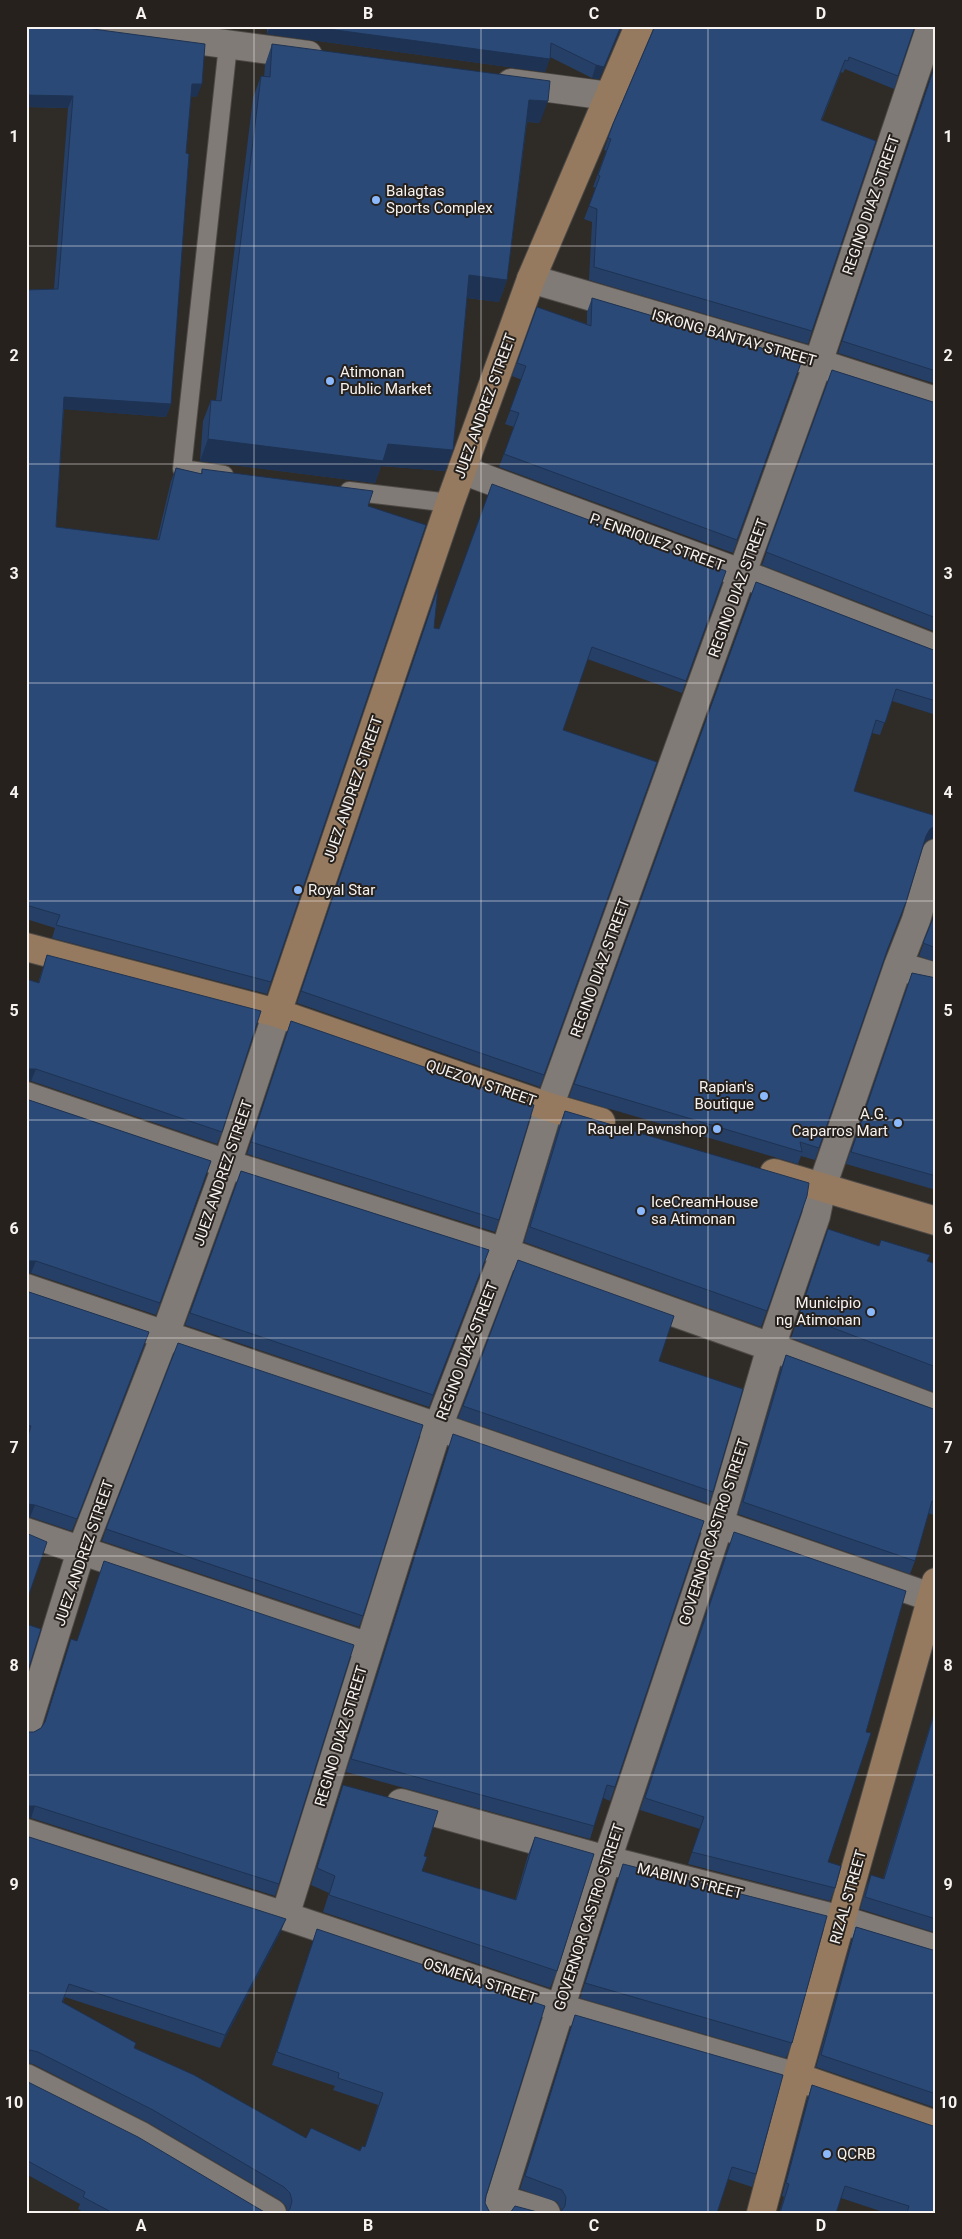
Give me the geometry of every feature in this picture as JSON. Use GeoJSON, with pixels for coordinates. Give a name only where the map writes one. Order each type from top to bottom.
{"type":"FeatureCollection","features":[{"type":"Feature","properties":{"kind":"street"},"geometry":{"type":"LineString","coordinates":[[91,26],[335,59]]}},
{"type":"Feature","properties":{"kind":"street","name":"JUEZ ANDREZ STREET"},"geometry":{"type":"LineString","coordinates":[[26,1729],[81,1551],[165,1335],[227,1164],[450,503],[530,279],[639,26]]}},
{"type":"Feature","properties":{"kind":"street","name":"REGINO DIAZ STREET"},"geometry":{"type":"LineString","coordinates":[[285,1916],[337,1785],[369,1647],[438,1427],[505,1252],[549,1107],[818,363],[931,26]]}},
{"type":"Feature","properties":{"kind":"street"},"geometry":{"type":"LineString","coordinates":[[482,79],[609,96]]}},
{"type":"Feature","properties":{"kind":"street","name":"ISKONG BANTAY STREET"},"geometry":{"type":"LineString","coordinates":[[530,279],[818,363],[936,401]]}},
{"type":"Feature","properties":{"kind":"street","name":"P. ENRIQUEZ STREET"},"geometry":{"type":"LineString","coordinates":[[462,470],[743,574],[936,649]]}},
{"type":"Feature","properties":{"kind":"street","name":"GOVERNOR CASTRO STREET"},"geometry":{"type":"LineString","coordinates":[[498,2206],[607,1860],[719,1525],[771,1347],[816,1216],[822,1188],[898,966],[916,920],[936,853]]}},
{"type":"Feature","properties":{"kind":"street","name":"QUEZON STREET"},"geometry":{"type":"LineString","coordinates":[[26,947],[277,1013],[549,1107],[625,1129]]}},
{"type":"Feature","properties":{"kind":"street"},"geometry":{"type":"LineString","coordinates":[[898,966],[936,977]]}},
{"type":"Feature","properties":{"kind":"street"},"geometry":{"type":"LineString","coordinates":[[26,1096],[227,1164],[505,1252],[771,1347],[936,1409]]}},
{"type":"Feature","properties":{"kind":"street"},"geometry":{"type":"LineString","coordinates":[[747,1165],[936,1221]]}},
{"type":"Feature","properties":{"kind":"street"},"geometry":{"type":"LineString","coordinates":[[26,1288],[438,1427],[719,1525],[934,1593]]}},
{"type":"Feature","properties":{"kind":"street"},"geometry":{"type":"LineString","coordinates":[[26,1532],[369,1647]]}},
{"type":"Feature","properties":{"kind":"street","name":"RIZAL STREET"},"geometry":{"type":"LineString","coordinates":[[761,2213],[796,2077],[934,1593]]}},
{"type":"Feature","properties":{"kind":"street","name":"MABINI STREET"},"geometry":{"type":"LineString","coordinates":[[375,1796],[607,1860],[842,1920],[936,1949]]}},
{"type":"Feature","properties":{"kind":"street","name":"OSMEÑA STREET"},"geometry":{"type":"LineString","coordinates":[[26,1833],[285,1916],[560,2008],[796,2077],[936,2125]]}},
{"type":"Feature","properties":{"kind":"street"},"geometry":{"type":"LineString","coordinates":[[26,2078],[141,2136],[272,2213]]}},
{"type":"Feature","properties":{"kind":"street"},"geometry":{"type":"LineString","coordinates":[[498,2206],[546,2213]]}},
{"type":"Feature","properties":{"kind":"lane"},"geometry":{"type":"LineString","coordinates":[[228,45],[182,469],[242,477]]}},
{"type":"Feature","properties":{"kind":"lane"},"geometry":{"type":"LineString","coordinates":[[331,488],[450,503]]}},
{"type":"Feature","properties":{"kind":"building"},"geometry":{"type":"Polygon","coordinates":[[[26,26],[87,26],[93,29],[205,44],[202,84],[192,84],[186,153],[189,154],[171,404],[64,397],[56,527],[159,540],[176,468],[202,474],[202,469],[373,491],[368,506],[426,525],[271,982],[56,925],[60,915],[26,905],[26,290],[58,289],[73,96],[26,95],[26,26]]]}},
{"type":"Feature","properties":{"kind":"building"},"geometry":{"type":"Polygon","coordinates":[[[306,26],[621,26],[604,67],[551,43],[550,59],[306,26]]]}},
{"type":"Feature","properties":{"kind":"building"},"geometry":{"type":"Polygon","coordinates":[[[655,26],[915,26],[898,76],[849,57],[848,61],[845,60],[821,120],[876,141],[812,331],[594,267],[597,209],[589,206],[611,139],[608,138],[613,124],[655,26]]]}},
{"type":"Feature","properties":{"kind":"building"},"geometry":{"type":"Polygon","coordinates":[[[272,44],[550,81],[548,101],[529,100],[507,280],[469,275],[453,450],[388,444],[383,461],[208,439],[211,400],[221,401],[261,76],[270,77],[272,44]]]}},
{"type":"Feature","properties":{"kind":"building"},"geometry":{"type":"Polygon","coordinates":[[[936,62],[936,371],[842,341],[936,62]]]}},
{"type":"Feature","properties":{"kind":"building"},"geometry":{"type":"Polygon","coordinates":[[[592,298],[802,360],[737,540],[504,454],[519,413],[510,410],[526,366],[517,363],[537,307],[591,326],[592,298]]]}},
{"type":"Feature","properties":{"kind":"building"},"geometry":{"type":"Polygon","coordinates":[[[832,370],[936,403],[936,618],[766,552],[832,370]]]}},
{"type":"Feature","properties":{"kind":"building"},"geometry":{"type":"Polygon","coordinates":[[[492,484],[726,571],[686,681],[592,647],[563,730],[657,762],[544,1075],[301,991],[438,588],[434,628],[439,629],[492,484]]]}},
{"type":"Feature","properties":{"kind":"building"},"geometry":{"type":"Polygon","coordinates":[[[756,582],[936,651],[936,701],[896,689],[885,723],[876,720],[854,791],[936,816],[936,826],[930,829],[926,836],[906,902],[888,948],[819,1148],[800,1142],[802,1152],[574,1084],[756,582]]]}},
{"type":"Feature","properties":{"kind":"building"},"geometry":{"type":"Polygon","coordinates":[[[936,911],[936,948],[923,943],[936,911]]]}},
{"type":"Feature","properties":{"kind":"building"},"geometry":{"type":"Polygon","coordinates":[[[47,955],[261,1011],[222,1132],[36,1069],[26,1069],[26,979],[39,983],[47,955]]]}},
{"type":"Feature","properties":{"kind":"building","name":"A.G. Caparros Mart"},"geometry":{"type":"Polygon","coordinates":[[[912,973],[936,978],[936,1176],[851,1152],[912,973]]]}},
{"type":"Feature","properties":{"kind":"building"},"geometry":{"type":"Polygon","coordinates":[[[291,1021],[534,1105],[499,1220],[251,1142],[291,1021]]]}},
{"type":"Feature","properties":{"kind":"building"},"geometry":{"type":"Polygon","coordinates":[[[26,1099],[211,1161],[160,1303],[36,1261],[26,1261],[26,1099]]]}},
{"type":"Feature","properties":{"kind":"building"},"geometry":{"type":"Polygon","coordinates":[[[565,1111],[809,1183],[807,1196],[767,1311],[530,1227],[565,1111]]]}},
{"type":"Feature","properties":{"kind":"building"},"geometry":{"type":"Polygon","coordinates":[[[241,1171],[489,1250],[433,1395],[190,1313],[241,1171]]]}},
{"type":"Feature","properties":{"kind":"building","name":"Municipio ng Atimonan"},"geometry":{"type":"Polygon","coordinates":[[[828,1229],[879,1246],[881,1240],[930,1255],[927,1261],[936,1264],[936,1367],[799,1315],[828,1229]]]}},
{"type":"Feature","properties":{"kind":"building"},"geometry":{"type":"Polygon","coordinates":[[[518,1260],[674,1316],[659,1361],[743,1389],[713,1492],[463,1406],[518,1260]]]}},
{"type":"Feature","properties":{"kind":"building"},"geometry":{"type":"Polygon","coordinates":[[[26,1291],[149,1332],[77,1519],[35,1505],[26,1505],[26,1442],[31,1426],[26,1425],[26,1291]]]}},
{"type":"Feature","properties":{"kind":"building"},"geometry":{"type":"Polygon","coordinates":[[[178,1343],[423,1425],[363,1616],[106,1529],[178,1343]]]}},
{"type":"Feature","properties":{"kind":"building"},"geometry":{"type":"Polygon","coordinates":[[[786,1355],[936,1410],[936,1502],[932,1501],[915,1561],[743,1502],[786,1355]]]}},
{"type":"Feature","properties":{"kind":"building"},"geometry":{"type":"Polygon","coordinates":[[[453,1434],[704,1521],[615,1787],[607,1785],[594,1826],[351,1759],[453,1434]]]}},
{"type":"Feature","properties":{"kind":"building"},"geometry":{"type":"Polygon","coordinates":[[[734,1532],[906,1591],[866,1732],[871,1733],[828,1862],[841,1866],[835,1888],[692,1852],[704,1817],[645,1798],[734,1532]]]}},
{"type":"Feature","properties":{"kind":"building"},"geometry":{"type":"Polygon","coordinates":[[[26,1533],[47,1542],[26,1603],[26,1533]]]}},
{"type":"Feature","properties":{"kind":"building"},"geometry":{"type":"Polygon","coordinates":[[[104,1561],[354,1645],[279,1884],[35,1806],[26,1806],[26,1732],[34,1732],[41,1728],[45,1722],[71,1639],[77,1641],[104,1561]]]}},
{"type":"Feature","properties":{"kind":"building"},"geometry":{"type":"Polygon","coordinates":[[[26,1624],[41,1629],[26,1677],[26,1624]]]}},
{"type":"Feature","properties":{"kind":"building"},"geometry":{"type":"Polygon","coordinates":[[[936,1708],[936,1919],[865,1897],[871,1875],[884,1879],[936,1708]]]}},
{"type":"Feature","properties":{"kind":"building"},"geometry":{"type":"Polygon","coordinates":[[[343,1785],[438,1811],[424,1856],[427,1857],[422,1871],[516,1900],[535,1837],[594,1854],[557,1971],[329,1895],[335,1876],[317,1868],[343,1785]]]}},
{"type":"Feature","properties":{"kind":"building"},"geometry":{"type":"Polygon","coordinates":[[[26,1836],[286,1919],[225,2035],[69,1984],[62,2002],[136,2043],[134,2048],[194,2075],[306,2138],[311,2128],[360,2151],[362,2146],[365,2147],[383,2093],[338,2078],[339,2073],[277,2052],[317,1929],[545,2006],[486,2196],[485,2203],[492,2213],[286,2213],[290,2209],[292,2201],[290,2193],[284,2187],[153,2110],[38,2052],[26,2051],[26,1836]]]}},
{"type":"Feature","properties":{"kind":"building"},"geometry":{"type":"Polygon","coordinates":[[[623,1864],[827,1916],[792,2043],[585,1983],[623,1864]]]}},
{"type":"Feature","properties":{"kind":"building"},"geometry":{"type":"Polygon","coordinates":[[[856,1927],[936,1951],[936,2094],[821,2055],[856,1927]]]}},
{"type":"Feature","properties":{"kind":"building"},"geometry":{"type":"Polygon","coordinates":[[[575,2015],[783,2075],[756,2174],[732,2167],[717,2213],[560,2213],[565,2206],[566,2197],[562,2190],[525,2176],[575,2015]]]}},
{"type":"Feature","properties":{"kind":"building"},"geometry":{"type":"Polygon","coordinates":[[[26,2081],[138,2137],[266,2213],[113,2213],[83,2197],[85,2192],[26,2160],[26,2081]]]}},
{"type":"Feature","properties":{"kind":"building"},"geometry":{"type":"Polygon","coordinates":[[[812,2085],[936,2127],[936,2213],[907,2213],[909,2206],[845,2186],[836,2213],[780,2213],[789,2184],[786,2183],[812,2085]]]}},
{"type":"Feature","properties":{"kind":"building"},"geometry":{"type":"Polygon","coordinates":[[[515,2206],[541,2213],[510,2213],[515,2206]]]}},
{"type":"Feature","properties":{"kind":"place","name":"Balagtas Sports Complex"},"geometry":{"type":"Point","coordinates":[376,200]}},
{"type":"Feature","properties":{"kind":"place","name":"Atimonan Public Market"},"geometry":{"type":"Point","coordinates":[330,381]}},
{"type":"Feature","properties":{"kind":"place","name":"Royal Star"},"geometry":{"type":"Point","coordinates":[298,890]}},
{"type":"Feature","properties":{"kind":"place","name":"Rapian's Boutique"},"geometry":{"type":"Point","coordinates":[764,1096]}},
{"type":"Feature","properties":{"kind":"place","name":"A.G. Caparros Mart"},"geometry":{"type":"Point","coordinates":[898,1123]}},
{"type":"Feature","properties":{"kind":"place","name":"Raquel Pawnshop"},"geometry":{"type":"Point","coordinates":[717,1129]}},
{"type":"Feature","properties":{"kind":"place","name":"IceCreamHouse sa Atimonan"},"geometry":{"type":"Point","coordinates":[641,1211]}},
{"type":"Feature","properties":{"kind":"place","name":"Municipio ng Atimonan"},"geometry":{"type":"Point","coordinates":[871,1312]}},
{"type":"Feature","properties":{"kind":"place","name":"QCRB"},"geometry":{"type":"Point","coordinates":[827,2154]}}]}
